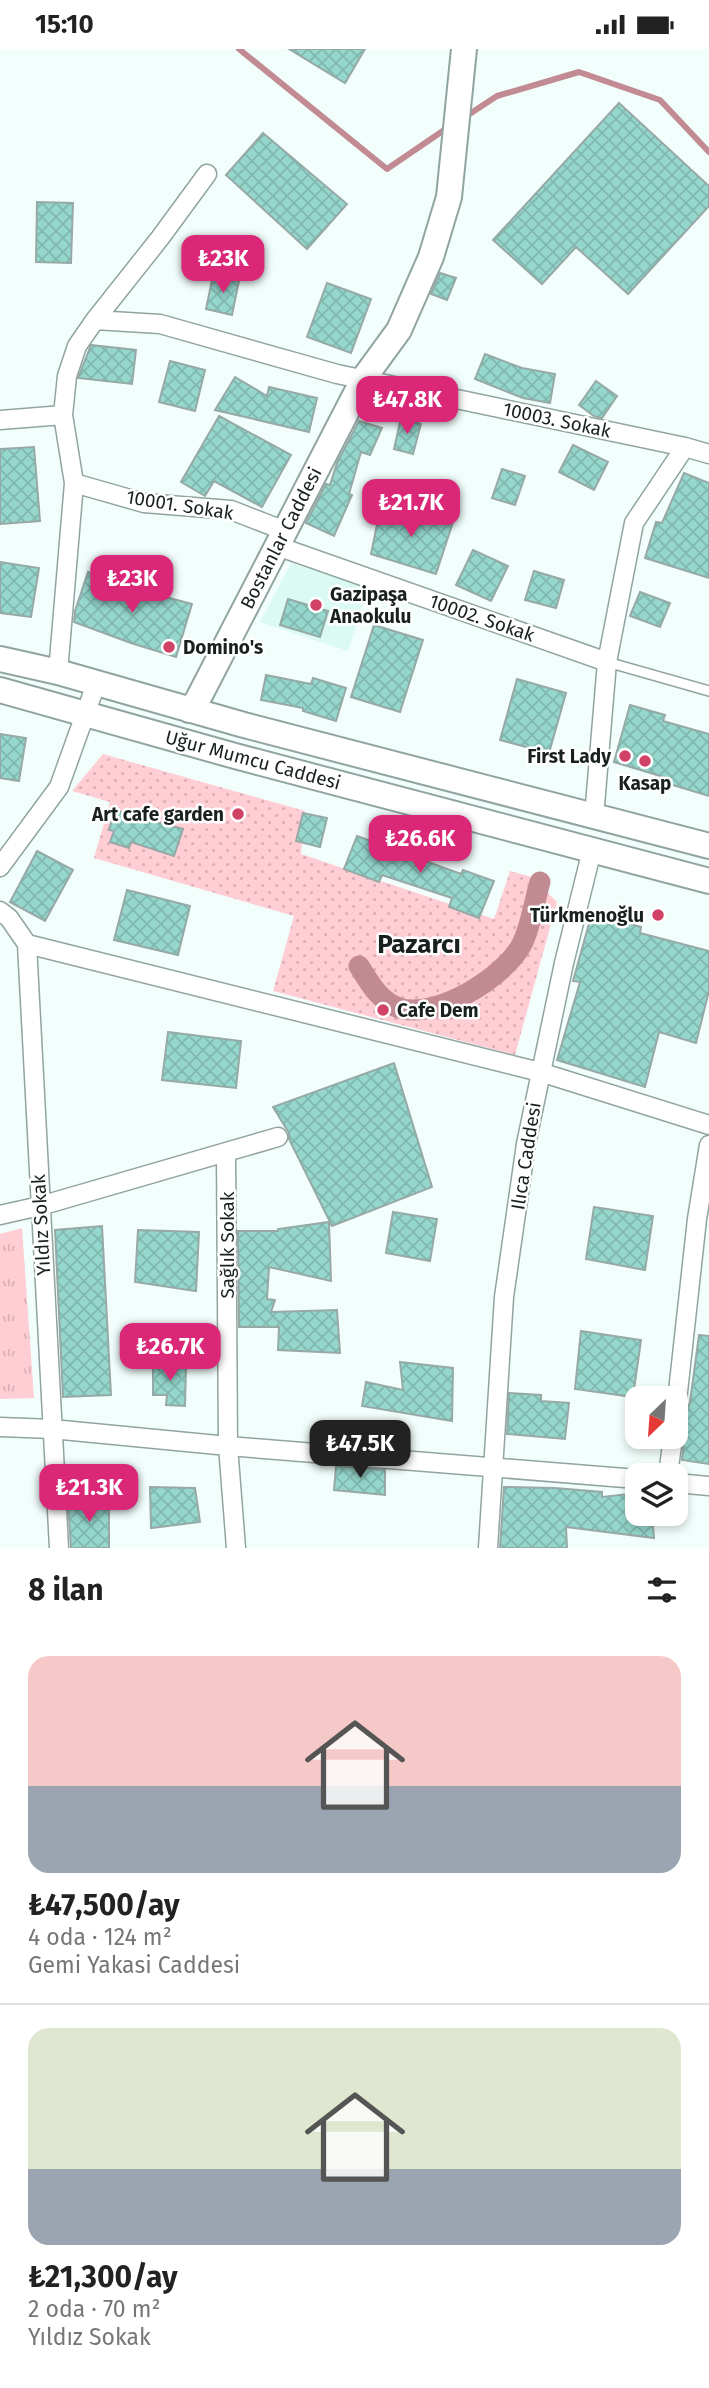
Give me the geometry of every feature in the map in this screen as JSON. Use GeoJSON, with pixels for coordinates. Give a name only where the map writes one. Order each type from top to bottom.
{"type":"FeatureCollection","features":[{"type":"Feature","properties":{"kind":"main road","name":"Bostanlar Caddesi"},"geometry":{"type":"LineString","coordinates":[[189,710],[197,701],[364,378],[399,330],[431,257],[449,197],[464,49]]}},
{"type":"Feature","properties":{"kind":"main road","name":"Uğur Mumcu Caddesi"},"geometry":{"type":"LineString","coordinates":[[0,659],[58,672],[189,710],[709,846]]}},
{"type":"Feature","properties":{"kind":"main road","name":"Uğur Mumcu Caddesi"},"geometry":{"type":"LineString","coordinates":[[0,690],[235,756],[709,881]]}},
{"type":"Feature","properties":{"kind":"street"},"geometry":{"type":"LineString","coordinates":[[58,672],[74,482],[63,415],[66,376],[77,346],[95,320],[160,239],[206,174]]}},
{"type":"Feature","properties":{"kind":"street","name":"10003. Sokak"},"geometry":{"type":"LineString","coordinates":[[95,320],[160,324],[337,374],[709,454]]}},
{"type":"Feature","properties":{"kind":"street"},"geometry":{"type":"LineString","coordinates":[[0,420],[63,415]]}},
{"type":"Feature","properties":{"kind":"street"},"geometry":{"type":"LineString","coordinates":[[594,817],[607,662],[634,523],[685,447]]}},
{"type":"Feature","properties":{"kind":"street","name":"10001. Sokak"},"geometry":{"type":"LineString","coordinates":[[74,482],[144,503],[231,510],[281,538]]}},
{"type":"Feature","properties":{"kind":"street","name":"10002. Sokak"},"geometry":{"type":"LineString","coordinates":[[281,538],[607,662]]}},
{"type":"Feature","properties":{"kind":"street"},"geometry":{"type":"LineString","coordinates":[[0,867],[59,787],[96,684]]}},
{"type":"Feature","properties":{"kind":"street","name":"Ilıca Caddesi"},"geometry":{"type":"LineString","coordinates":[[488,1548],[504,1297],[526,1144],[540,1072],[592,850]]}},
{"type":"Feature","properties":{"kind":"street"},"geometry":{"type":"LineString","coordinates":[[0,911],[9,918],[27,944],[540,1072],[709,1125]]}},
{"type":"Feature","properties":{"kind":"street","name":"Yıldız Sokak"},"geometry":{"type":"LineString","coordinates":[[27,944],[59,1548]]}},
{"type":"Feature","properties":{"kind":"street"},"geometry":{"type":"LineString","coordinates":[[0,1215],[40,1206],[278,1137]]}},
{"type":"Feature","properties":{"kind":"street"},"geometry":{"type":"LineString","coordinates":[[679,1386],[697,1219],[709,1145]]}},
{"type":"Feature","properties":{"kind":"street","name":"Sağlık Sokak"},"geometry":{"type":"LineString","coordinates":[[226,1152],[228,1446],[236,1548]]}},
{"type":"Feature","properties":{"kind":"street"},"geometry":{"type":"LineString","coordinates":[[0,1427],[52,1429],[625,1478]]}},
{"type":"Feature","properties":{"kind":"street"},"geometry":{"type":"LineString","coordinates":[[688,1484],[709,1486]]}},
{"type":"Feature","properties":{"kind":"lane"},"geometry":{"type":"LineString","coordinates":[[607,662],[709,691]]}},
{"type":"Feature","properties":{"kind":"shaded area","name":"Gazipaşa Anaokulu"},"geometry":{"type":"Polygon","coordinates":[[[291,563],[368,588],[348,651],[260,622],[291,563]]]}},
{"type":"Feature","properties":{"kind":"green space"},"geometry":{"type":"Polygon","coordinates":[[[103,754],[305,811],[301,854],[494,919],[510,871],[532,877],[557,902],[515,1055],[273,991],[294,916],[94,858],[110,802],[72,791],[103,754]]]}},
{"type":"Feature","properties":{"kind":"green space"},"geometry":{"type":"Polygon","coordinates":[[[22,1228],[34,1398],[0,1399],[0,1234],[22,1228]]]}},
{"type":"Feature","properties":{"kind":"building"},"geometry":{"type":"Polygon","coordinates":[[[289,49],[365,49],[345,83],[289,49]]]}},
{"type":"Feature","properties":{"kind":"building"},"geometry":{"type":"Polygon","coordinates":[[[619,103],[709,186],[709,206],[628,294],[576,247],[542,284],[493,240],[619,103]]]}},
{"type":"Feature","properties":{"kind":"building"},"geometry":{"type":"Polygon","coordinates":[[[263,133],[347,204],[307,249],[226,175],[263,133]]]}},
{"type":"Feature","properties":{"kind":"building"},"geometry":{"type":"Polygon","coordinates":[[[37,202],[73,203],[71,263],[36,262],[37,202]]]}},
{"type":"Feature","properties":{"kind":"building"},"geometry":{"type":"Polygon","coordinates":[[[440,273],[456,278],[447,300],[431,294],[440,273]]]}},
{"type":"Feature","properties":{"kind":"building"},"geometry":{"type":"Polygon","coordinates":[[[213,275],[239,281],[232,315],[206,309],[213,275]]]}},
{"type":"Feature","properties":{"kind":"building"},"geometry":{"type":"Polygon","coordinates":[[[327,283],[371,299],[351,353],[307,337],[327,283]]]}},
{"type":"Feature","properties":{"kind":"building"},"geometry":{"type":"Polygon","coordinates":[[[91,345],[136,350],[132,384],[78,378],[91,345]]]}},
{"type":"Feature","properties":{"kind":"building"},"geometry":{"type":"Polygon","coordinates":[[[485,354],[522,368],[555,374],[550,403],[523,398],[475,379],[485,354]]]}},
{"type":"Feature","properties":{"kind":"building"},"geometry":{"type":"Polygon","coordinates":[[[170,361],[205,370],[195,411],[159,402],[170,361]]]}},
{"type":"Feature","properties":{"kind":"building"},"geometry":{"type":"Polygon","coordinates":[[[235,377],[267,396],[269,387],[317,398],[309,432],[215,410],[235,377]]]}},
{"type":"Feature","properties":{"kind":"building"},"geometry":{"type":"Polygon","coordinates":[[[596,381],[617,396],[602,418],[594,416],[579,405],[596,381]]]}},
{"type":"Feature","properties":{"kind":"building"},"geometry":{"type":"Polygon","coordinates":[[[219,416],[291,455],[262,507],[214,481],[205,496],[181,482],[219,416]]]}},
{"type":"Feature","properties":{"kind":"building"},"geometry":{"type":"Polygon","coordinates":[[[401,418],[421,424],[413,454],[394,449],[401,418]]]}},
{"type":"Feature","properties":{"kind":"building"},"geometry":{"type":"Polygon","coordinates":[[[359,421],[382,428],[370,455],[361,452],[349,494],[352,495],[334,536],[306,523],[326,484],[330,485],[337,463],[359,421]]]}},
{"type":"Feature","properties":{"kind":"building"},"geometry":{"type":"Polygon","coordinates":[[[573,445],[608,462],[594,490],[559,472],[573,445]]]}},
{"type":"Feature","properties":{"kind":"building"},"geometry":{"type":"Polygon","coordinates":[[[34,447],[40,521],[0,524],[0,449],[34,447]]]}},
{"type":"Feature","properties":{"kind":"building"},"geometry":{"type":"Polygon","coordinates":[[[502,469],[525,476],[515,505],[492,498],[502,469]]]}},
{"type":"Feature","properties":{"kind":"building"},"geometry":{"type":"Polygon","coordinates":[[[684,473],[709,483],[709,578],[645,558],[656,522],[662,523],[684,473]]]}},
{"type":"Feature","properties":{"kind":"building"},"geometry":{"type":"Polygon","coordinates":[[[381,505],[453,522],[436,574],[371,554],[381,505]]]}},
{"type":"Feature","properties":{"kind":"building"},"geometry":{"type":"Polygon","coordinates":[[[473,550],[508,566],[491,601],[456,585],[473,550]]]}},
{"type":"Feature","properties":{"kind":"building"},"geometry":{"type":"Polygon","coordinates":[[[0,562],[39,568],[31,617],[0,613],[0,562]]]}},
{"type":"Feature","properties":{"kind":"building"},"geometry":{"type":"Polygon","coordinates":[[[534,571],[564,580],[556,608],[525,600],[534,571]]]}},
{"type":"Feature","properties":{"kind":"building"},"geometry":{"type":"Polygon","coordinates":[[[88,572],[192,604],[176,657],[74,622],[88,572]]]}},
{"type":"Feature","properties":{"kind":"building"},"geometry":{"type":"Polygon","coordinates":[[[640,592],[670,603],[660,627],[630,616],[640,592]]]}},
{"type":"Feature","properties":{"kind":"building","name":"Gazipaşa Anaokulu"},"geometry":{"type":"Polygon","coordinates":[[[288,599],[328,611],[320,637],[280,625],[288,599]]]}},
{"type":"Feature","properties":{"kind":"building"},"geometry":{"type":"Polygon","coordinates":[[[374,625],[423,640],[400,712],[351,697],[374,625]]]}},
{"type":"Feature","properties":{"kind":"building"},"geometry":{"type":"Polygon","coordinates":[[[266,675],[311,684],[313,678],[346,688],[336,721],[303,711],[303,708],[261,700],[266,675]]]}},
{"type":"Feature","properties":{"kind":"building"},"geometry":{"type":"Polygon","coordinates":[[[517,679],[566,693],[549,753],[500,740],[517,679]]]}},
{"type":"Feature","properties":{"kind":"building"},"geometry":{"type":"Polygon","coordinates":[[[630,705],[665,715],[663,721],[709,734],[709,796],[666,783],[667,778],[614,762],[630,705]]]}},
{"type":"Feature","properties":{"kind":"building"},"geometry":{"type":"Polygon","coordinates":[[[0,734],[26,738],[19,781],[0,778],[0,734]]]}},
{"type":"Feature","properties":{"kind":"building"},"geometry":{"type":"Polygon","coordinates":[[[115,810],[183,829],[174,856],[131,842],[129,848],[110,842],[114,831],[109,830],[115,810]]]}},
{"type":"Feature","properties":{"kind":"building"},"geometry":{"type":"Polygon","coordinates":[[[303,813],[327,818],[320,847],[296,841],[303,813]]]}},
{"type":"Feature","properties":{"kind":"building"},"geometry":{"type":"Polygon","coordinates":[[[357,836],[461,874],[463,870],[494,881],[479,918],[449,907],[452,898],[382,875],[379,882],[344,869],[357,836]]]}},
{"type":"Feature","properties":{"kind":"building"},"geometry":{"type":"Polygon","coordinates":[[[37,851],[73,870],[45,921],[10,902],[37,851]]]}},
{"type":"Feature","properties":{"kind":"building"},"geometry":{"type":"Polygon","coordinates":[[[127,890],[190,906],[178,955],[114,940],[127,890]]]}},
{"type":"Feature","properties":{"kind":"building"},"geometry":{"type":"Polygon","coordinates":[[[592,913],[641,927],[640,933],[709,951],[709,991],[696,1043],[659,1032],[645,1087],[557,1060],[580,982],[573,981],[592,913]]]}},
{"type":"Feature","properties":{"kind":"building"},"geometry":{"type":"Polygon","coordinates":[[[168,1032],[241,1041],[236,1088],[162,1080],[168,1032]]]}},
{"type":"Feature","properties":{"kind":"building"},"geometry":{"type":"Polygon","coordinates":[[[394,1063],[432,1187],[332,1226],[289,1139],[289,1133],[273,1107],[394,1063]]]}},
{"type":"Feature","properties":{"kind":"building"},"geometry":{"type":"Polygon","coordinates":[[[594,1207],[653,1216],[645,1270],[586,1259],[594,1207]]]}},
{"type":"Feature","properties":{"kind":"building"},"geometry":{"type":"Polygon","coordinates":[[[393,1212],[437,1219],[430,1261],[386,1253],[393,1212]]]}},
{"type":"Feature","properties":{"kind":"building"},"geometry":{"type":"Polygon","coordinates":[[[329,1222],[331,1281],[269,1267],[267,1299],[275,1300],[271,1312],[337,1310],[340,1353],[278,1350],[279,1327],[239,1327],[238,1231],[278,1231],[329,1222]]]}},
{"type":"Feature","properties":{"kind":"building"},"geometry":{"type":"Polygon","coordinates":[[[102,1226],[111,1395],[63,1397],[55,1230],[102,1226]]]}},
{"type":"Feature","properties":{"kind":"building"},"geometry":{"type":"Polygon","coordinates":[[[138,1230],[199,1232],[196,1291],[135,1282],[138,1230]]]}},
{"type":"Feature","properties":{"kind":"building"},"geometry":{"type":"Polygon","coordinates":[[[581,1331],[641,1340],[635,1386],[625,1386],[625,1396],[575,1389],[581,1331]]]}},
{"type":"Feature","properties":{"kind":"building"},"geometry":{"type":"Polygon","coordinates":[[[699,1335],[709,1336],[709,1464],[682,1460],[683,1449],[688,1449],[690,1402],[699,1335]]]}},
{"type":"Feature","properties":{"kind":"building"},"geometry":{"type":"Polygon","coordinates":[[[400,1362],[453,1368],[452,1421],[362,1406],[366,1382],[403,1390],[400,1362]]]}},
{"type":"Feature","properties":{"kind":"building"},"geometry":{"type":"Polygon","coordinates":[[[153,1364],[186,1365],[185,1406],[166,1405],[167,1395],[153,1395],[153,1364]]]}},
{"type":"Feature","properties":{"kind":"building"},"geometry":{"type":"Polygon","coordinates":[[[509,1393],[541,1395],[541,1401],[569,1403],[565,1439],[507,1434],[509,1393]]]}},
{"type":"Feature","properties":{"kind":"building"},"geometry":{"type":"Polygon","coordinates":[[[336,1466],[385,1470],[385,1495],[334,1490],[336,1466]]]}},
{"type":"Feature","properties":{"kind":"building"},"geometry":{"type":"Polygon","coordinates":[[[150,1487],[195,1488],[200,1522],[151,1528],[150,1487]]]}},
{"type":"Feature","properties":{"kind":"building"},"geometry":{"type":"Polygon","coordinates":[[[504,1487],[602,1492],[602,1497],[625,1494],[625,1526],[653,1526],[654,1538],[566,1527],[567,1548],[500,1548],[504,1487]]]}},
{"type":"Feature","properties":{"kind":"building"},"geometry":{"type":"Polygon","coordinates":[[[68,1501],[109,1501],[109,1548],[71,1548],[68,1501]]]}},
{"type":"Feature","properties":{"kind":"waterway"},"geometry":{"type":"LineString","coordinates":[[239,49],[387,169],[450,126]]}},
{"type":"Feature","properties":{"kind":"waterway"},"geometry":{"type":"LineString","coordinates":[[465,117],[497,96],[579,72],[660,100],[709,152]]}},
{"type":"Feature","properties":{"kind":"waterway"},"geometry":{"type":"LineString","coordinates":[[359,966],[380,996],[399,1008],[414,1010],[450,1002],[485,982],[513,957],[525,938],[540,882]]}},
{"type":"Feature","properties":{"kind":"place","name":"Gazipaşa Anaokulu"},"geometry":{"type":"Point","coordinates":[316,605]}},
{"type":"Feature","properties":{"kind":"place","name":"Domino's"},"geometry":{"type":"Point","coordinates":[169,647]}},
{"type":"Feature","properties":{"kind":"place","name":"First Lady"},"geometry":{"type":"Point","coordinates":[625,756]}},
{"type":"Feature","properties":{"kind":"place","name":"Kasap"},"geometry":{"type":"Point","coordinates":[645,761]}},
{"type":"Feature","properties":{"kind":"place","name":"Art cafe garden"},"geometry":{"type":"Point","coordinates":[238,814]}},
{"type":"Feature","properties":{"kind":"place","name":"Türkmenoğlu"},"geometry":{"type":"Point","coordinates":[658,915]}},
{"type":"Feature","properties":{"kind":"place","name":"Cafe Dem"},"geometry":{"type":"Point","coordinates":[383,1010]}},
{"type":"Feature","properties":{"kind":"district","name":"Pazarcı"},"geometry":{"type":"Point","coordinates":[419,944]}}]}
